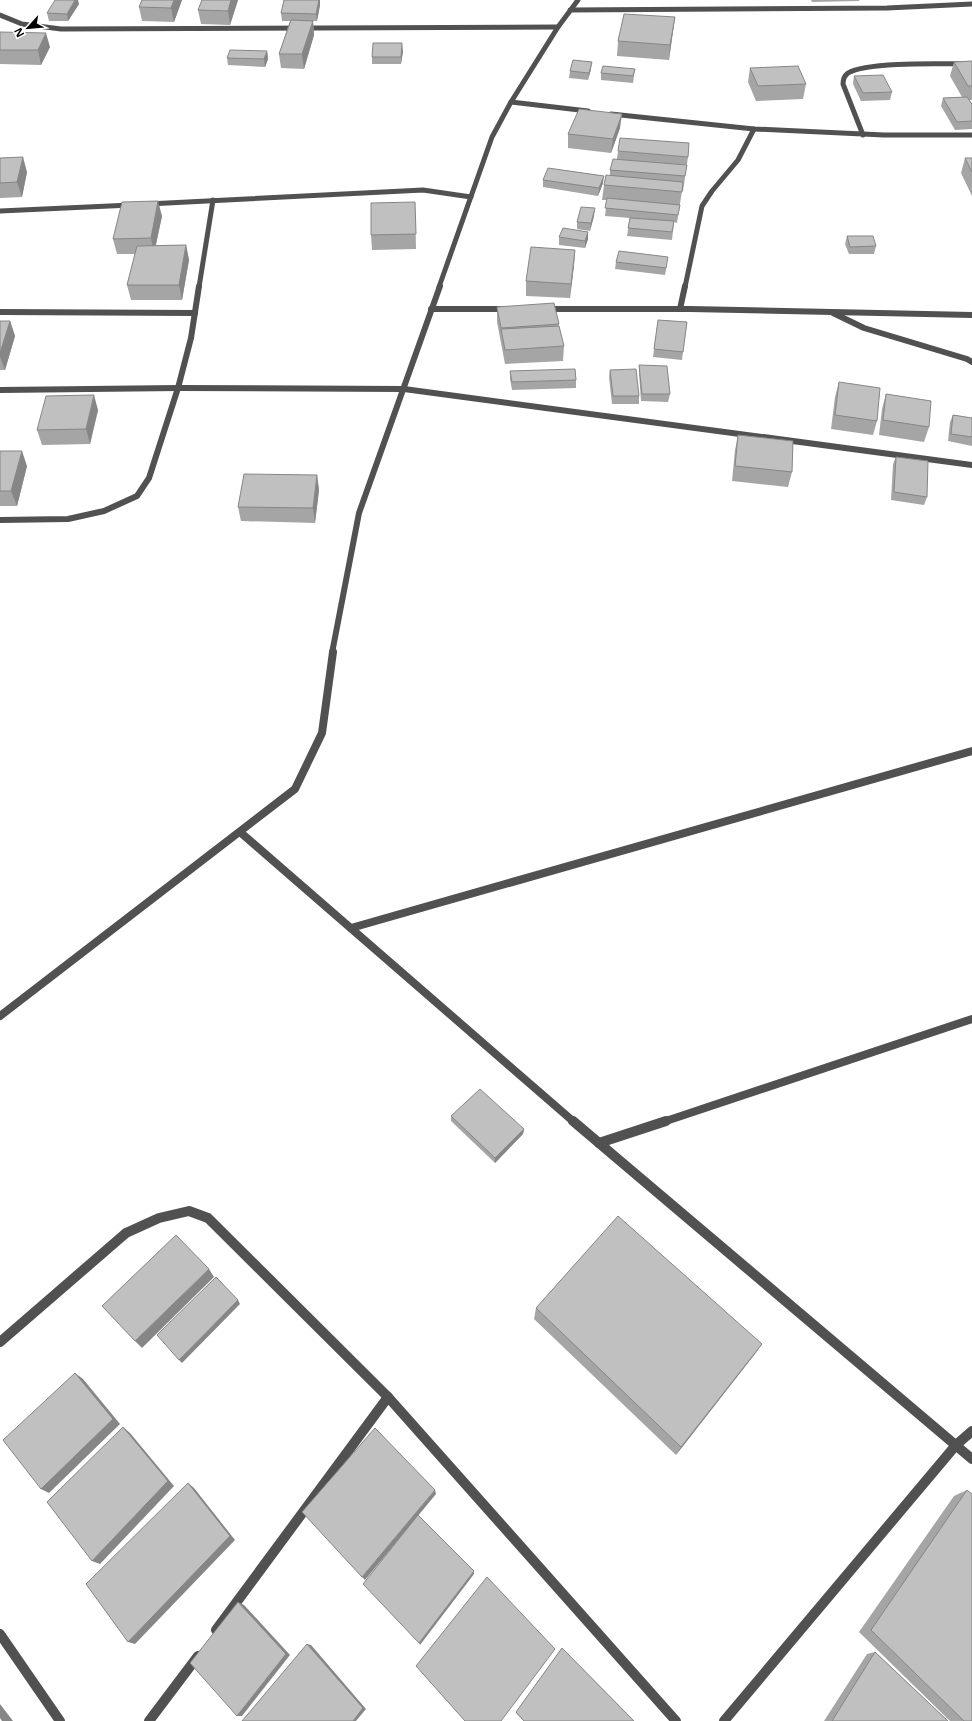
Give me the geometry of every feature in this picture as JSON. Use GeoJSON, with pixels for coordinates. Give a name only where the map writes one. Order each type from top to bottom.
{"type":"FeatureCollection","features":[{"type":"Feature","properties":{"kind":"street"},"geometry":{"type":"LineString","coordinates":[[0,1016],[295,789],[322,732],[334,641],[359,513],[492,137],[511,102],[558,27],[578,0]]}},
{"type":"Feature","properties":{"kind":"street"},"geometry":{"type":"LineString","coordinates":[[570,10],[887,8],[972,4]]}},
{"type":"Feature","properties":{"kind":"street"},"geometry":{"type":"LineString","coordinates":[[0,15],[8,20],[27,27],[61,29],[558,27]]}},
{"type":"Feature","properties":{"kind":"street"},"geometry":{"type":"LineString","coordinates":[[863,135],[843,84],[843,78],[848,73],[870,67],[972,64]]}},
{"type":"Feature","properties":{"kind":"street"},"geometry":{"type":"LineString","coordinates":[[511,102],[596,112]]}},
{"type":"Feature","properties":{"kind":"street"},"geometry":{"type":"LineString","coordinates":[[604,113],[754,129],[863,135],[972,135]]}},
{"type":"Feature","properties":{"kind":"street"},"geometry":{"type":"LineString","coordinates":[[680,309],[702,206],[711,191],[731,169],[744,150],[754,129]]}},
{"type":"Feature","properties":{"kind":"street"},"geometry":{"type":"LineString","coordinates":[[143,204],[423,190],[471,197]]}},
{"type":"Feature","properties":{"kind":"street"},"geometry":{"type":"LineString","coordinates":[[0,520],[68,519],[104,511],[137,496],[149,478],[178,388],[191,338],[213,200]]}},
{"type":"Feature","properties":{"kind":"street"},"geometry":{"type":"LineString","coordinates":[[0,211],[135,205]]}},
{"type":"Feature","properties":{"kind":"street"},"geometry":{"type":"LineString","coordinates":[[431,309],[517,309]]}},
{"type":"Feature","properties":{"kind":"street"},"geometry":{"type":"LineString","coordinates":[[540,309],[680,309],[972,315]]}},
{"type":"Feature","properties":{"kind":"street"},"geometry":{"type":"LineString","coordinates":[[0,312],[195,313]]}},
{"type":"Feature","properties":{"kind":"street"},"geometry":{"type":"LineString","coordinates":[[831,312],[864,328],[967,359],[972,362]]}},
{"type":"Feature","properties":{"kind":"street"},"geometry":{"type":"LineString","coordinates":[[0,390],[178,388],[404,389],[972,465]]}},
{"type":"Feature","properties":{"kind":"street"},"geometry":{"type":"LineString","coordinates":[[351,928],[972,751]]}},
{"type":"Feature","properties":{"kind":"street"},"geometry":{"type":"LineString","coordinates":[[240,832],[599,1143],[972,1459]]}},
{"type":"Feature","properties":{"kind":"street"},"geometry":{"type":"LineString","coordinates":[[599,1143],[972,1019]]}},
{"type":"Feature","properties":{"kind":"street"},"geometry":{"type":"LineString","coordinates":[[0,1342],[126,1233],[159,1218],[189,1211],[208,1218],[388,1397],[676,1721]]}},
{"type":"Feature","properties":{"kind":"street"},"geometry":{"type":"LineString","coordinates":[[149,1721],[388,1397]]}},
{"type":"Feature","properties":{"kind":"street"},"geometry":{"type":"LineString","coordinates":[[724,1721],[956,1445],[972,1431]]}},
{"type":"Feature","properties":{"kind":"street"},"geometry":{"type":"LineString","coordinates":[[0,1634],[60,1721]]}},
{"type":"Feature","properties":{"kind":"building"},"geometry":{"type":"Polygon","coordinates":[[[55,0],[75,0],[67,14],[47,13],[55,0]]]}},
{"type":"Feature","properties":{"kind":"building"},"geometry":{"type":"Polygon","coordinates":[[[142,0],[174,0],[171,8],[139,7],[142,0]]]}},
{"type":"Feature","properties":{"kind":"building"},"geometry":{"type":"Polygon","coordinates":[[[202,0],[231,0],[228,11],[198,10],[202,0]]]}},
{"type":"Feature","properties":{"kind":"building"},"geometry":{"type":"Polygon","coordinates":[[[284,0],[319,0],[316,14],[281,13],[284,0]]]}},
{"type":"Feature","properties":{"kind":"building"},"geometry":{"type":"Polygon","coordinates":[[[624,14],[675,17],[670,45],[618,41],[624,14]]]}},
{"type":"Feature","properties":{"kind":"building"},"geometry":{"type":"Polygon","coordinates":[[[291,20],[313,21],[302,54],[279,54],[291,20]]]}},
{"type":"Feature","properties":{"kind":"building"},"geometry":{"type":"Polygon","coordinates":[[[0,32],[46,33],[38,50],[0,50],[0,32]]]}},
{"type":"Feature","properties":{"kind":"building"},"geometry":{"type":"Polygon","coordinates":[[[373,43],[402,43],[401,57],[372,57],[373,43]]]}},
{"type":"Feature","properties":{"kind":"building"},"geometry":{"type":"Polygon","coordinates":[[[230,50],[267,51],[264,59],[227,58],[230,50]]]}},
{"type":"Feature","properties":{"kind":"building"},"geometry":{"type":"Polygon","coordinates":[[[573,60],[592,62],[589,73],[570,71],[573,60]]]}},
{"type":"Feature","properties":{"kind":"building"},"geometry":{"type":"Polygon","coordinates":[[[972,61],[972,86],[968,86],[954,62],[972,61]]]}},
{"type":"Feature","properties":{"kind":"building"},"geometry":{"type":"Polygon","coordinates":[[[603,66],[635,69],[633,76],[601,73],[603,66]]]}},
{"type":"Feature","properties":{"kind":"building"},"geometry":{"type":"Polygon","coordinates":[[[798,66],[806,84],[758,86],[750,68],[798,66]]]}},
{"type":"Feature","properties":{"kind":"building"},"geometry":{"type":"Polygon","coordinates":[[[883,75],[892,92],[863,93],[854,76],[883,75]]]}},
{"type":"Feature","properties":{"kind":"building"},"geometry":{"type":"Polygon","coordinates":[[[967,97],[972,104],[972,121],[957,122],[943,98],[967,97]]]}},
{"type":"Feature","properties":{"kind":"building"},"geometry":{"type":"Polygon","coordinates":[[[579,109],[622,114],[613,139],[568,134],[579,109]]]}},
{"type":"Feature","properties":{"kind":"building"},"geometry":{"type":"Polygon","coordinates":[[[620,138],[689,143],[688,157],[618,151],[620,138]]]}},
{"type":"Feature","properties":{"kind":"building"},"geometry":{"type":"Polygon","coordinates":[[[23,157],[17,182],[0,183],[0,158],[23,157]]]}},
{"type":"Feature","properties":{"kind":"building"},"geometry":{"type":"Polygon","coordinates":[[[965,158],[972,158],[972,172],[965,158]]]}},
{"type":"Feature","properties":{"kind":"building"},"geometry":{"type":"Polygon","coordinates":[[[613,159],[687,165],[685,176],[610,170],[613,159]]]}},
{"type":"Feature","properties":{"kind":"building"},"geometry":{"type":"Polygon","coordinates":[[[548,168],[604,176],[599,188],[543,180],[548,168]]]}},
{"type":"Feature","properties":{"kind":"building"},"geometry":{"type":"Polygon","coordinates":[[[606,175],[683,182],[682,192],[604,185],[606,175]]]}},
{"type":"Feature","properties":{"kind":"building"},"geometry":{"type":"Polygon","coordinates":[[[607,198],[680,205],[678,215],[605,208],[607,198]]]}},
{"type":"Feature","properties":{"kind":"building"},"geometry":{"type":"Polygon","coordinates":[[[158,201],[151,238],[113,239],[122,202],[158,201]]]}},
{"type":"Feature","properties":{"kind":"building"},"geometry":{"type":"Polygon","coordinates":[[[415,202],[416,234],[371,235],[371,203],[415,202]]]}},
{"type":"Feature","properties":{"kind":"building"},"geometry":{"type":"Polygon","coordinates":[[[581,207],[595,208],[591,223],[577,222],[581,207]]]}},
{"type":"Feature","properties":{"kind":"building"},"geometry":{"type":"Polygon","coordinates":[[[630,218],[674,221],[672,232],[628,228],[630,218]]]}},
{"type":"Feature","properties":{"kind":"building"},"geometry":{"type":"Polygon","coordinates":[[[563,228],[588,232],[585,241],[559,237],[563,228]]]}},
{"type":"Feature","properties":{"kind":"building"},"geometry":{"type":"Polygon","coordinates":[[[847,236],[873,236],[876,246],[850,247],[847,236]]]}},
{"type":"Feature","properties":{"kind":"building"},"geometry":{"type":"Polygon","coordinates":[[[186,245],[179,285],[127,285],[137,246],[186,245]]]}},
{"type":"Feature","properties":{"kind":"building"},"geometry":{"type":"Polygon","coordinates":[[[531,247],[575,250],[571,284],[526,281],[531,247]]]}},
{"type":"Feature","properties":{"kind":"building"},"geometry":{"type":"Polygon","coordinates":[[[619,251],[668,257],[666,268],[616,262],[619,251]]]}},
{"type":"Feature","properties":{"kind":"building"},"geometry":{"type":"Polygon","coordinates":[[[554,303],[559,324],[501,328],[497,307],[554,303]]]}},
{"type":"Feature","properties":{"kind":"building"},"geometry":{"type":"Polygon","coordinates":[[[658,320],[687,322],[683,352],[654,349],[658,320]]]}},
{"type":"Feature","properties":{"kind":"building"},"geometry":{"type":"Polygon","coordinates":[[[0,321],[10,321],[0,353],[0,321]]]}},
{"type":"Feature","properties":{"kind":"building"},"geometry":{"type":"Polygon","coordinates":[[[559,326],[564,346],[505,350],[501,329],[559,326]]]}},
{"type":"Feature","properties":{"kind":"building"},"geometry":{"type":"Polygon","coordinates":[[[639,365],[667,366],[670,394],[642,394],[639,365]]]}},
{"type":"Feature","properties":{"kind":"building"},"geometry":{"type":"Polygon","coordinates":[[[575,369],[576,380],[512,382],[510,371],[575,369]]]}},
{"type":"Feature","properties":{"kind":"building"},"geometry":{"type":"Polygon","coordinates":[[[636,369],[639,396],[613,396],[610,370],[636,369]]]}},
{"type":"Feature","properties":{"kind":"building"},"geometry":{"type":"Polygon","coordinates":[[[839,382],[880,388],[877,421],[835,415],[839,382]]]}},
{"type":"Feature","properties":{"kind":"building"},"geometry":{"type":"Polygon","coordinates":[[[886,394],[931,401],[929,427],[883,420],[886,394]]]}},
{"type":"Feature","properties":{"kind":"building"},"geometry":{"type":"Polygon","coordinates":[[[94,395],[86,429],[37,430],[46,396],[94,395]]]}},
{"type":"Feature","properties":{"kind":"building"},"geometry":{"type":"Polygon","coordinates":[[[953,415],[972,418],[972,437],[951,434],[953,415]]]}},
{"type":"Feature","properties":{"kind":"building"},"geometry":{"type":"Polygon","coordinates":[[[738,435],[793,441],[792,472],[735,466],[738,435]]]}},
{"type":"Feature","properties":{"kind":"building"},"geometry":{"type":"Polygon","coordinates":[[[0,451],[22,451],[11,491],[0,491],[0,451]]]}},
{"type":"Feature","properties":{"kind":"building"},"geometry":{"type":"Polygon","coordinates":[[[896,457],[928,461],[927,497],[894,492],[896,457]]]}},
{"type":"Feature","properties":{"kind":"building"},"geometry":{"type":"Polygon","coordinates":[[[244,474],[317,475],[313,508],[238,507],[244,474]]]}},
{"type":"Feature","properties":{"kind":"building"},"geometry":{"type":"Polygon","coordinates":[[[480,1089],[524,1129],[495,1158],[451,1116],[480,1089]]]}},
{"type":"Feature","properties":{"kind":"building"},"geometry":{"type":"Polygon","coordinates":[[[618,1216],[762,1344],[681,1447],[536,1308],[618,1216]]]}},
{"type":"Feature","properties":{"kind":"building"},"geometry":{"type":"Polygon","coordinates":[[[176,1235],[209,1269],[135,1341],[102,1306],[176,1235]]]}},
{"type":"Feature","properties":{"kind":"building"},"geometry":{"type":"Polygon","coordinates":[[[216,1277],[238,1300],[179,1360],[157,1335],[216,1277]]]}},
{"type":"Feature","properties":{"kind":"building"},"geometry":{"type":"Polygon","coordinates":[[[75,1373],[113,1419],[41,1489],[3,1440],[75,1373]]]}},
{"type":"Feature","properties":{"kind":"building"},"geometry":{"type":"Polygon","coordinates":[[[123,1427],[168,1481],[92,1561],[47,1502],[123,1427]]]}},
{"type":"Feature","properties":{"kind":"building"},"geometry":{"type":"Polygon","coordinates":[[[375,1428],[435,1490],[362,1577],[302,1512],[375,1428]]]}},
{"type":"Feature","properties":{"kind":"building"},"geometry":{"type":"Polygon","coordinates":[[[188,1483],[230,1536],[128,1642],[86,1584],[188,1483]]]}},
{"type":"Feature","properties":{"kind":"building"},"geometry":{"type":"Polygon","coordinates":[[[967,1490],[972,1494],[972,1721],[964,1721],[871,1630],[967,1490]]]}},
{"type":"Feature","properties":{"kind":"building"},"geometry":{"type":"Polygon","coordinates":[[[418,1515],[474,1571],[419,1643],[363,1584],[418,1515]]]}},
{"type":"Feature","properties":{"kind":"building"},"geometry":{"type":"Polygon","coordinates":[[[487,1577],[555,1649],[501,1721],[465,1721],[416,1666],[487,1577]]]}},
{"type":"Feature","properties":{"kind":"building"},"geometry":{"type":"Polygon","coordinates":[[[238,1602],[286,1654],[237,1716],[190,1663],[238,1602]]]}},
{"type":"Feature","properties":{"kind":"building"},"geometry":{"type":"Polygon","coordinates":[[[307,1644],[363,1708],[353,1721],[242,1721],[307,1644]]]}},
{"type":"Feature","properties":{"kind":"building"},"geometry":{"type":"Polygon","coordinates":[[[562,1648],[634,1721],[524,1721],[516,1712],[562,1648]]]}},
{"type":"Feature","properties":{"kind":"building"},"geometry":{"type":"Polygon","coordinates":[[[875,1652],[948,1721],[832,1721],[875,1652]]]}}]}
